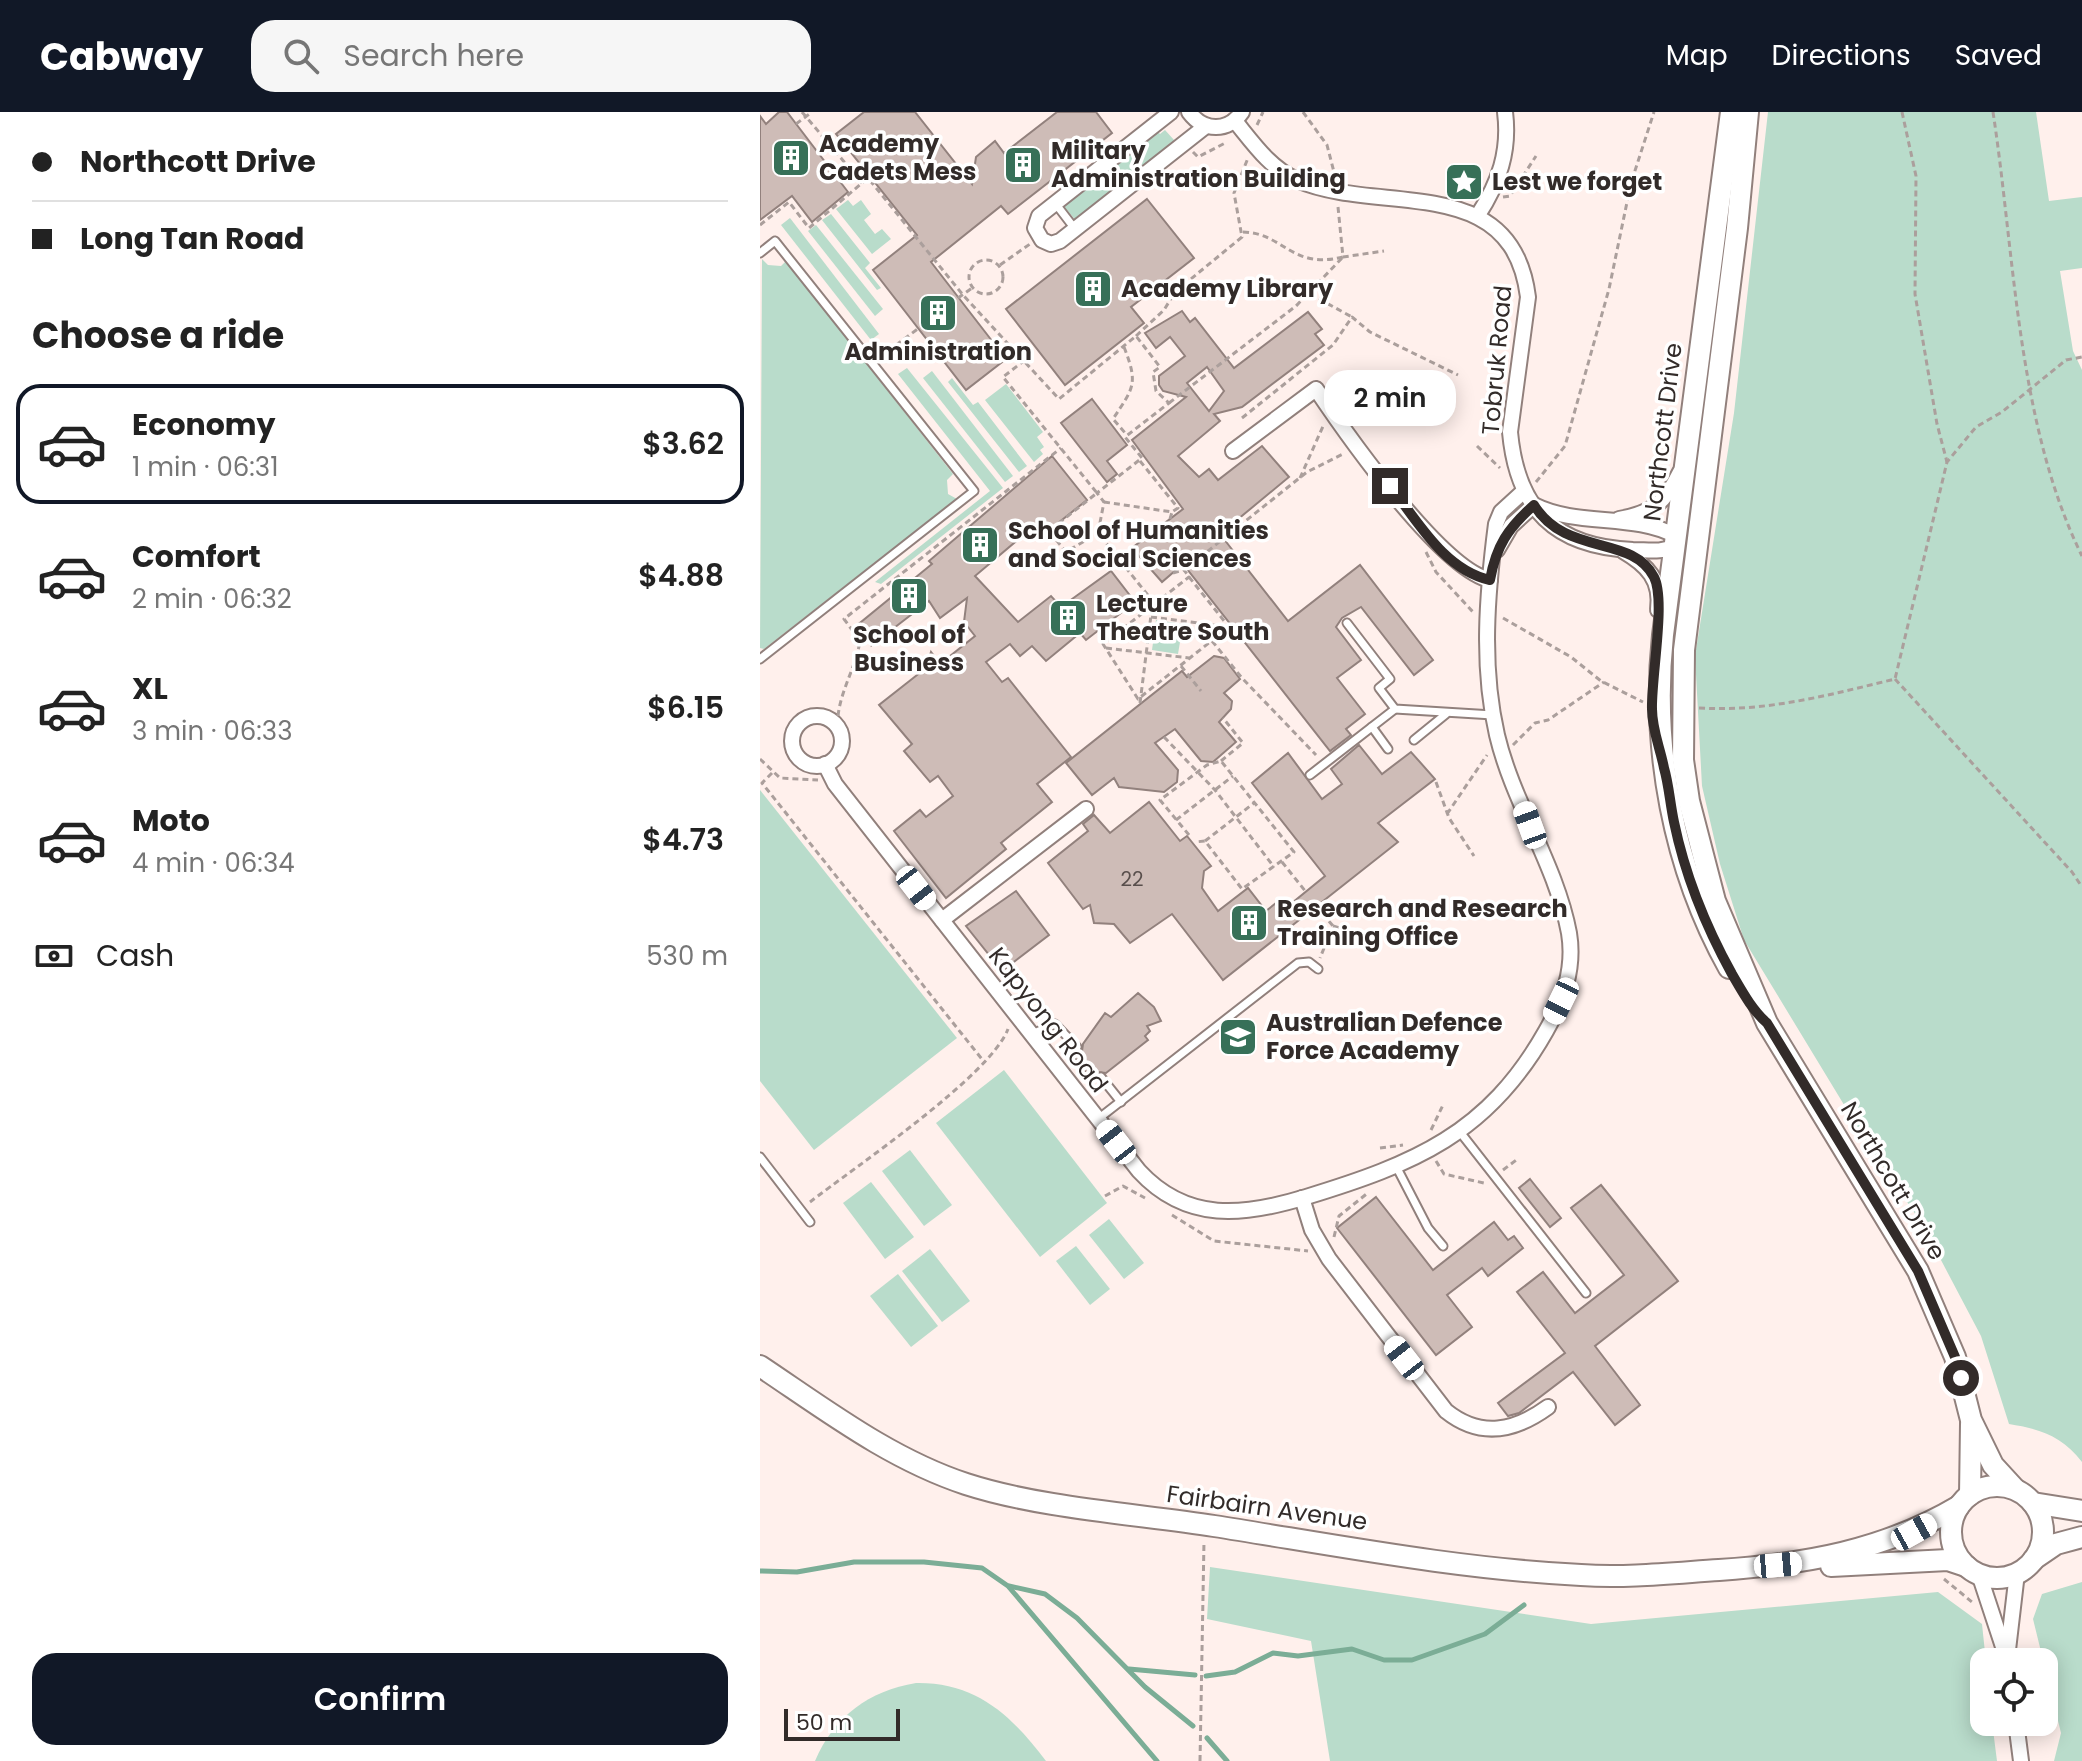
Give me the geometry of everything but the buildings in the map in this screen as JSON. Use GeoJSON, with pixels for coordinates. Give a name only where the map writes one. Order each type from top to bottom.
{"type":"FeatureCollection","features":[{"type":"Feature","properties":{"kind":"street"},"geometry":{"type":"LineString","coordinates":[[1171,112],[1036,219],[1039,237],[1054,244],[1206,126]]}},
{"type":"Feature","properties":{"kind":"street"},"geometry":{"type":"LineString","coordinates":[[1189,112],[1206,126],[1218,128],[1239,116]]}},
{"type":"Feature","properties":{"kind":"street"},"geometry":{"type":"LineString","coordinates":[[1478,215],[1493,191],[1505,155],[1505,112]]}},
{"type":"Feature","properties":{"kind":"street","name":"Northcott Drive"},"geometry":{"type":"LineString","coordinates":[[1731,112],[1661,665],[1664,764],[1674,824],[1704,917],[1743,994],[1767,1023]]}},
{"type":"Feature","properties":{"kind":"street","name":"Northcott Drive"},"geometry":{"type":"LineString","coordinates":[[1748,112],[1682,681],[1683,760],[1689,801],[1715,901],[1767,1023],[1918,1271],[1955,1357],[1971,1420],[1993,1465],[2015,1489]]}},
{"type":"Feature","properties":{"kind":"street","name":"Tobruk Road"},"geometry":{"type":"LineString","coordinates":[[1239,116],[1274,166],[1297,180],[1328,189],[1413,199],[1478,215],[1514,249],[1525,275],[1526,320],[1510,432],[1512,454],[1524,491],[1547,524],[1593,545],[1620,550],[1657,551],[1678,541]]}},
{"type":"Feature","properties":{"kind":"street"},"geometry":{"type":"LineString","coordinates":[[1233,451],[1316,389],[1430,537],[1474,577],[1490,580]]}},
{"type":"Feature","properties":{"kind":"street"},"geometry":{"type":"LineString","coordinates":[[1607,522],[1657,508],[1667,498],[1686,462]]}},
{"type":"Feature","properties":{"kind":"street"},"geometry":{"type":"LineString","coordinates":[[1678,541],[1705,482]]}},
{"type":"Feature","properties":{"kind":"street","name":"Kapyong Road"},"geometry":{"type":"LineString","coordinates":[[825,764],[835,784],[1152,1185],[1192,1208],[1244,1213],[1397,1168],[1426,1145],[1460,1132],[1483,1115],[1521,1073],[1561,1001],[1570,971],[1571,948],[1564,915],[1501,750],[1488,681],[1490,580],[1498,517],[1524,491]]}},
{"type":"Feature","properties":{"kind":"street"},"geometry":{"type":"LineString","coordinates":[[1534,505],[1558,514],[1655,528],[1678,541],[1691,555],[1694,571]]}},
{"type":"Feature","properties":{"kind":"street","name":"Kapyong Road"},"geometry":{"type":"LineString","coordinates":[[1495,555],[1507,531],[1534,505]]}},
{"type":"Feature","properties":{"kind":"street"},"geometry":{"type":"LineString","coordinates":[[1620,550],[1648,569],[1659,591],[1652,712],[1653,732],[1664,764]]}},
{"type":"Feature","properties":{"kind":"street"},"geometry":{"type":"LineString","coordinates":[[942,920],[1086,809]]}},
{"type":"Feature","properties":{"kind":"street"},"geometry":{"type":"LineString","coordinates":[[1302,1198],[1312,1230],[1329,1259],[1446,1411],[1470,1424],[1507,1429],[1522,1425],[1548,1407]]}},
{"type":"Feature","properties":{"kind":"street","name":"Fairbairn Avenue"},"geometry":{"type":"LineString","coordinates":[[760,1366],[866,1437],[917,1466],[969,1485],[1085,1508],[1468,1564],[1582,1575],[1650,1575],[1799,1563],[1877,1566],[1948,1560],[1973,1570]]}},
{"type":"Feature","properties":{"kind":"street","name":"Northcott Drive"},"geometry":{"type":"LineString","coordinates":[[1964,1500],[1971,1420]]}},
{"type":"Feature","properties":{"kind":"street"},"geometry":{"type":"LineString","coordinates":[[2004,1648],[1973,1570],[1952,1544],[1951,1531],[1964,1500],[1984,1487],[2015,1489],[2033,1503],[2082,1511]]}},
{"type":"Feature","properties":{"kind":"street","name":"Fairbairn Avenue"},"geometry":{"type":"LineString","coordinates":[[1799,1563],[1883,1543],[1914,1532],[1964,1500]]}},
{"type":"Feature","properties":{"kind":"street"},"geometry":{"type":"LineString","coordinates":[[2033,1503],[2043,1530],[2034,1559]]}},
{"type":"Feature","properties":{"kind":"street"},"geometry":{"type":"LineString","coordinates":[[1973,1570],[2005,1577],[2017,1573],[2056,1544],[2082,1537]]}},
{"type":"Feature","properties":{"kind":"street"},"geometry":{"type":"LineString","coordinates":[[2009,1648],[2017,1573]]}},
{"type":"Feature","properties":{"kind":"street"},"geometry":{"type":"LineString","coordinates":[[2018,1736],[2021,1761]]}},
{"type":"Feature","properties":{"kind":"lane"},"geometry":{"type":"LineString","coordinates":[[1055,203],[1075,229]]}},
{"type":"Feature","properties":{"kind":"lane"},"geometry":{"type":"LineString","coordinates":[[760,253],[775,241],[874,361],[974,491],[760,659]]}},
{"type":"Feature","properties":{"kind":"lane"},"geometry":{"type":"LineString","coordinates":[[1347,623],[1390,679],[1379,688],[1395,709]]}},
{"type":"Feature","properties":{"kind":"lane"},"geometry":{"type":"LineString","coordinates":[[1310,775],[1395,709],[1493,715]]}},
{"type":"Feature","properties":{"kind":"lane"},"geometry":{"type":"LineString","coordinates":[[1414,740],[1446,714]]}},
{"type":"Feature","properties":{"kind":"lane"},"geometry":{"type":"LineString","coordinates":[[1372,727],[1388,749]]}},
{"type":"Feature","properties":{"kind":"lane"},"geometry":{"type":"LineString","coordinates":[[1098,1119],[1298,963],[1309,962],[1318,969]]}},
{"type":"Feature","properties":{"kind":"lane"},"geometry":{"type":"LineString","coordinates":[[1031,1034],[1055,1024],[1077,1047]]}},
{"type":"Feature","properties":{"kind":"lane"},"geometry":{"type":"LineString","coordinates":[[1101,1077],[1121,1102]]}},
{"type":"Feature","properties":{"kind":"lane"},"geometry":{"type":"LineString","coordinates":[[1460,1132],[1586,1293]]}},
{"type":"Feature","properties":{"kind":"lane"},"geometry":{"type":"LineString","coordinates":[[760,1157],[810,1222]]}},
{"type":"Feature","properties":{"kind":"lane"},"geometry":{"type":"LineString","coordinates":[[1397,1168],[1428,1228],[1443,1246]]}},
{"type":"Feature","properties":{"kind":"path"},"geometry":{"type":"LineString","coordinates":[[802,112],[862,183]]}},
{"type":"Feature","properties":{"kind":"path"},"geometry":{"type":"LineString","coordinates":[[796,124],[812,112]]}},
{"type":"Feature","properties":{"kind":"path"},"geometry":{"type":"LineString","coordinates":[[1259,133],[1257,122],[1263,112]]}},
{"type":"Feature","properties":{"kind":"path"},"geometry":{"type":"LineString","coordinates":[[1524,491],[1565,446],[1609,289],[1631,183],[1654,112]]}},
{"type":"Feature","properties":{"kind":"path"},"geometry":{"type":"LineString","coordinates":[[1902,112],[1916,176],[1915,294],[1937,424],[1947,462]]}},
{"type":"Feature","properties":{"kind":"path"},"geometry":{"type":"LineString","coordinates":[[1993,112],[2029,388],[2053,482],[2082,556]]}},
{"type":"Feature","properties":{"kind":"path"},"geometry":{"type":"LineString","coordinates":[[760,225],[789,202],[809,228],[868,178],[961,296],[1059,399],[1124,347],[1164,310],[1175,292],[1242,237],[1234,193],[1248,157],[1245,152]]}},
{"type":"Feature","properties":{"kind":"path"},"geometry":{"type":"LineString","coordinates":[[1493,191],[1508,198],[1536,156]]}},
{"type":"Feature","properties":{"kind":"path"},"geometry":{"type":"LineString","coordinates":[[1127,435],[1309,294],[1343,257],[1328,261],[1299,257],[1290,254],[1270,237],[1241,231]]}},
{"type":"Feature","properties":{"kind":"path"},"geometry":{"type":"LineString","coordinates":[[999,266],[1039,237]]}},
{"type":"Feature","properties":{"kind":"path"},"geometry":{"type":"LineString","coordinates":[[989,260],[999,266],[1003,276],[997,291],[986,295],[972,288],[968,276],[977,261],[989,260]]}},
{"type":"Feature","properties":{"kind":"path"},"geometry":{"type":"LineString","coordinates":[[961,296],[972,288]]}},
{"type":"Feature","properties":{"kind":"path"},"geometry":{"type":"LineString","coordinates":[[1309,294],[1352,317],[1370,332],[1458,375]]}},
{"type":"Feature","properties":{"kind":"path"},"geometry":{"type":"LineString","coordinates":[[1242,418],[1333,345],[1352,317]]}},
{"type":"Feature","properties":{"kind":"path"},"geometry":{"type":"LineString","coordinates":[[874,361],[919,328]]}},
{"type":"Feature","properties":{"kind":"path"},"geometry":{"type":"LineString","coordinates":[[1136,336],[1160,367],[1153,372],[1156,391],[1169,403]]}},
{"type":"Feature","properties":{"kind":"path"},"geometry":{"type":"LineString","coordinates":[[1104,502],[1098,533],[1066,552],[1049,531],[1142,458],[1113,419],[1128,402],[1133,388],[1133,373],[1124,347]]}},
{"type":"Feature","properties":{"kind":"path"},"geometry":{"type":"LineString","coordinates":[[1895,679],[1947,462],[1976,427],[2066,360],[2082,357]]}},
{"type":"Feature","properties":{"kind":"path"},"geometry":{"type":"LineString","coordinates":[[1025,360],[1003,377],[1104,502],[1172,512]]}},
{"type":"Feature","properties":{"kind":"path"},"geometry":{"type":"LineString","coordinates":[[1477,446],[1495,461],[1503,474]]}},
{"type":"Feature","properties":{"kind":"path"},"geometry":{"type":"LineString","coordinates":[[838,716],[860,641],[844,619],[1061,448]]}},
{"type":"Feature","properties":{"kind":"path"},"geometry":{"type":"LineString","coordinates":[[1173,573],[1184,570],[1307,472],[1350,450]]}},
{"type":"Feature","properties":{"kind":"path"},"geometry":{"type":"LineString","coordinates":[[1139,460],[1178,508],[1172,512],[1170,519]]}},
{"type":"Feature","properties":{"kind":"path"},"geometry":{"type":"LineString","coordinates":[[1098,533],[1154,606]]}},
{"type":"Feature","properties":{"kind":"path"},"geometry":{"type":"LineString","coordinates":[[1184,570],[1229,627]]}},
{"type":"Feature","properties":{"kind":"path"},"geometry":{"type":"LineString","coordinates":[[1139,701],[1103,644],[1189,577]]}},
{"type":"Feature","properties":{"kind":"path"},"geometry":{"type":"LineString","coordinates":[[1139,701],[1154,606]]}},
{"type":"Feature","properties":{"kind":"path"},"geometry":{"type":"LineString","coordinates":[[1488,613],[1511,620],[1604,682],[1641,701]]}},
{"type":"Feature","properties":{"kind":"path"},"geometry":{"type":"LineString","coordinates":[[1151,617],[1229,627]]}},
{"type":"Feature","properties":{"kind":"path"},"geometry":{"type":"LineString","coordinates":[[1139,701],[1229,627]]}},
{"type":"Feature","properties":{"kind":"path"},"geometry":{"type":"LineString","coordinates":[[1212,641],[1242,678],[1277,711],[1324,764]]}},
{"type":"Feature","properties":{"kind":"path"},"geometry":{"type":"LineString","coordinates":[[1106,648],[1189,658]]}},
{"type":"Feature","properties":{"kind":"path"},"geometry":{"type":"LineString","coordinates":[[1181,666],[1201,691]]}},
{"type":"Feature","properties":{"kind":"path"},"geometry":{"type":"LineString","coordinates":[[1712,709],[1746,709],[1799,702],[1895,679]]}},
{"type":"Feature","properties":{"kind":"path"},"geometry":{"type":"LineString","coordinates":[[1895,679],[2082,887]]}},
{"type":"Feature","properties":{"kind":"path"},"geometry":{"type":"LineString","coordinates":[[1447,814],[1454,808],[1485,756],[1516,743],[1535,723],[1548,720],[1604,682]]}},
{"type":"Feature","properties":{"kind":"path"},"geometry":{"type":"LineString","coordinates":[[1189,835],[1160,800],[1243,743],[1223,718]]}},
{"type":"Feature","properties":{"kind":"path"},"geometry":{"type":"LineString","coordinates":[[1164,737],[1215,790],[1274,867]]}},
{"type":"Feature","properties":{"kind":"path"},"geometry":{"type":"LineString","coordinates":[[1205,841],[1242,889],[1294,852],[1221,761]]}},
{"type":"Feature","properties":{"kind":"path"},"geometry":{"type":"LineString","coordinates":[[772,773],[762,783],[985,1063]]}},
{"type":"Feature","properties":{"kind":"path"},"geometry":{"type":"LineString","coordinates":[[1176,820],[1233,776]]}},
{"type":"Feature","properties":{"kind":"path"},"geometry":{"type":"LineString","coordinates":[[1436,782],[1447,814],[1474,856]]}},
{"type":"Feature","properties":{"kind":"path"},"geometry":{"type":"LineString","coordinates":[[1195,842],[1205,841],[1254,803]]}},
{"type":"Feature","properties":{"kind":"path"},"geometry":{"type":"LineString","coordinates":[[1282,862],[1306,892]]}},
{"type":"Feature","properties":{"kind":"path"},"geometry":{"type":"LineString","coordinates":[[1316,906],[1333,926],[1360,934]]}},
{"type":"Feature","properties":{"kind":"path"},"geometry":{"type":"LineString","coordinates":[[1320,959],[1333,926]]}},
{"type":"Feature","properties":{"kind":"path"},"geometry":{"type":"LineString","coordinates":[[801,1209],[985,1063],[1002,1043],[1010,1024]]}},
{"type":"Feature","properties":{"kind":"path"},"geometry":{"type":"LineString","coordinates":[[1426,1145],[1443,1105]]}},
{"type":"Feature","properties":{"kind":"path"},"geometry":{"type":"LineString","coordinates":[[1380,1148],[1395,1144],[1426,1145]]}},
{"type":"Feature","properties":{"kind":"path"},"geometry":{"type":"LineString","coordinates":[[1426,1145],[1444,1174],[1486,1183],[1519,1158]]}},
{"type":"Feature","properties":{"kind":"path"},"geometry":{"type":"LineString","coordinates":[[1200,1761],[1204,1525]]}},
{"type":"Feature","properties":{"kind":"green space"},"geometry":{"type":"Polygon","coordinates":[[[1768,112],[2036,112],[2049,201],[2082,197],[2082,268],[2060,271],[2073,351],[2082,370],[2082,1462],[2067,1446],[2050,1435],[2009,1424],[1981,1336],[1922,1224],[1866,1141],[1744,940],[1720,864],[1702,786],[1695,656],[1734,413],[1768,112]]]}},
{"type":"Feature","properties":{"kind":"green space"},"geometry":{"type":"Polygon","coordinates":[[[1156,130],[1160,134],[1165,130],[1174,140],[1169,144],[1172,149],[1077,222],[1062,204],[1156,130]]]}},
{"type":"Feature","properties":{"kind":"green space"},"geometry":{"type":"Polygon","coordinates":[[[848,200],[853,206],[861,200],[871,214],[864,220],[875,234],[882,229],[891,239],[872,254],[836,209],[848,200]]]}},
{"type":"Feature","properties":{"kind":"green space"},"geometry":{"type":"Polygon","coordinates":[[[831,214],[870,263],[865,268],[881,288],[877,290],[822,220],[831,214]]]}},
{"type":"Feature","properties":{"kind":"green space"},"geometry":{"type":"Polygon","coordinates":[[[790,218],[879,334],[871,340],[781,225],[790,218]]]}},
{"type":"Feature","properties":{"kind":"green space"},"geometry":{"type":"Polygon","coordinates":[[[816,225],[883,309],[875,316],[808,231],[816,225]]]}},
{"type":"Feature","properties":{"kind":"green space"},"geometry":{"type":"Polygon","coordinates":[[[762,259],[768,265],[781,266],[786,261],[953,474],[947,480],[948,494],[957,499],[764,649],[760,648],[762,259]]]}},
{"type":"Feature","properties":{"kind":"green space"},"geometry":{"type":"Polygon","coordinates":[[[907,368],[1003,488],[881,584],[875,582],[990,491],[898,374],[907,368]]]}},
{"type":"Feature","properties":{"kind":"green space"},"geometry":{"type":"Polygon","coordinates":[[[932,371],[1013,476],[1005,482],[923,378],[932,371]]]}},
{"type":"Feature","properties":{"kind":"green space"},"geometry":{"type":"Polygon","coordinates":[[[952,378],[973,405],[978,402],[1027,466],[1019,472],[948,382],[952,378]]]}},
{"type":"Feature","properties":{"kind":"green space"},"geometry":{"type":"Polygon","coordinates":[[[1006,384],[1043,432],[1037,437],[1044,447],[1040,450],[1043,454],[1034,462],[985,400],[1006,384]]]}},
{"type":"Feature","properties":{"kind":"green space"},"geometry":{"type":"Polygon","coordinates":[[[1156,620],[1183,624],[1178,654],[1152,650],[1156,620]]]}},
{"type":"Feature","properties":{"kind":"green space"},"geometry":{"type":"Polygon","coordinates":[[[760,790],[957,1038],[814,1150],[760,1081],[760,790]]]}},
{"type":"Feature","properties":{"kind":"green space"},"geometry":{"type":"Polygon","coordinates":[[[1004,1070],[1107,1203],[1040,1257],[936,1123],[1004,1070]]]}},
{"type":"Feature","properties":{"kind":"green space"},"geometry":{"type":"Polygon","coordinates":[[[910,1150],[952,1205],[924,1226],[882,1171],[910,1150]]]}},
{"type":"Feature","properties":{"kind":"green space"},"geometry":{"type":"Polygon","coordinates":[[[871,1182],[914,1237],[885,1259],[843,1203],[871,1182]]]}},
{"type":"Feature","properties":{"kind":"green space"},"geometry":{"type":"Polygon","coordinates":[[[1109,1219],[1144,1263],[1124,1279],[1089,1235],[1109,1219]]]}},
{"type":"Feature","properties":{"kind":"green space"},"geometry":{"type":"Polygon","coordinates":[[[1076,1246],[1110,1289],[1090,1305],[1056,1261],[1076,1246]]]}},
{"type":"Feature","properties":{"kind":"green space"},"geometry":{"type":"Polygon","coordinates":[[[930,1249],[970,1301],[942,1322],[902,1271],[930,1249]]]}},
{"type":"Feature","properties":{"kind":"green space"},"geometry":{"type":"Polygon","coordinates":[[[898,1274],[938,1326],[911,1347],[870,1296],[898,1274]]]}},
{"type":"Feature","properties":{"kind":"green space"},"geometry":{"type":"Polygon","coordinates":[[[1210,1567],[1591,1624],[1938,1592],[1982,1624],[1985,1648],[1970,1648],[1970,1736],[1994,1736],[1997,1761],[1330,1761],[1311,1641],[1207,1619],[1210,1567]]]}},
{"type":"Feature","properties":{"kind":"green space"},"geometry":{"type":"Polygon","coordinates":[[[2082,1582],[2082,1761],[2054,1761],[2061,1733],[2058,1721],[2058,1648],[2040,1648],[2033,1619],[2042,1594],[2082,1582]]]}},
{"type":"Feature","properties":{"kind":"green space"},"geometry":{"type":"Polygon","coordinates":[[[916,1683],[957,1688],[990,1704],[1019,1729],[1046,1761],[815,1761],[832,1731],[855,1708],[883,1692],[916,1683]]]}},
{"type":"Feature","properties":{"kind":"waterway"},"geometry":{"type":"LineString","coordinates":[[760,1571],[797,1572],[854,1562],[924,1562],[982,1568],[1008,1586],[1157,1761]]}},
{"type":"Feature","properties":{"kind":"waterway"},"geometry":{"type":"LineString","coordinates":[[1009,1586],[1045,1594],[1077,1618],[1145,1687],[1193,1726]]}},
{"type":"Feature","properties":{"kind":"waterway"},"geometry":{"type":"LineString","coordinates":[[1206,1676],[1235,1672],[1273,1653],[1298,1656],[1352,1649],[1384,1660],[1412,1660],[1485,1634],[1524,1605]]}},
{"type":"Feature","properties":{"kind":"waterway"},"geometry":{"type":"LineString","coordinates":[[1129,1669],[1195,1675]]}},
{"type":"Feature","properties":{"kind":"waterway"},"geometry":{"type":"LineString","coordinates":[[1207,1738],[1227,1761]]}},
{"type":"Feature","properties":{"kind":"place","name":"Academy Cadets Mess"},"geometry":{"type":"Point","coordinates":[791,158]}},
{"type":"Feature","properties":{"kind":"place","name":"Military Administration Building"},"geometry":{"type":"Point","coordinates":[1023,165]}},
{"type":"Feature","properties":{"kind":"place","name":"Lest we forget"},"geometry":{"type":"Point","coordinates":[1464,182]}},
{"type":"Feature","properties":{"kind":"place","name":"Academy Library"},"geometry":{"type":"Point","coordinates":[1093,289]}},
{"type":"Feature","properties":{"kind":"place","name":"Administration"},"geometry":{"type":"Point","coordinates":[938,313]}},
{"type":"Feature","properties":{"kind":"place","name":"School of Humanities and Social Sciences"},"geometry":{"type":"Point","coordinates":[980,545]}},
{"type":"Feature","properties":{"kind":"place","name":"School of Business"},"geometry":{"type":"Point","coordinates":[909,596]}},
{"type":"Feature","properties":{"kind":"place","name":"Lecture Theatre South"},"geometry":{"type":"Point","coordinates":[1068,618]}},
{"type":"Feature","properties":{"kind":"place","name":"Research and Research Training Office"},"geometry":{"type":"Point","coordinates":[1249,923]}},
{"type":"Feature","properties":{"kind":"place","name":"Australian Defence Force Academy"},"geometry":{"type":"Point","coordinates":[1238,1037]}},
{"type":"Feature","properties":{"kind":"route"},"geometry":{"type":"LineString","coordinates":[[1390,486],[1430,537],[1474,577],[1490,580],[1495,555],[1504,536],[1534,505],[1547,524],[1557,531],[1593,545],[1620,550],[1642,563],[1654,577],[1659,603],[1652,667],[1653,732],[1664,764],[1674,824],[1704,917],[1743,994],[1767,1023],[1918,1271],[1961,1378]]}}]}
